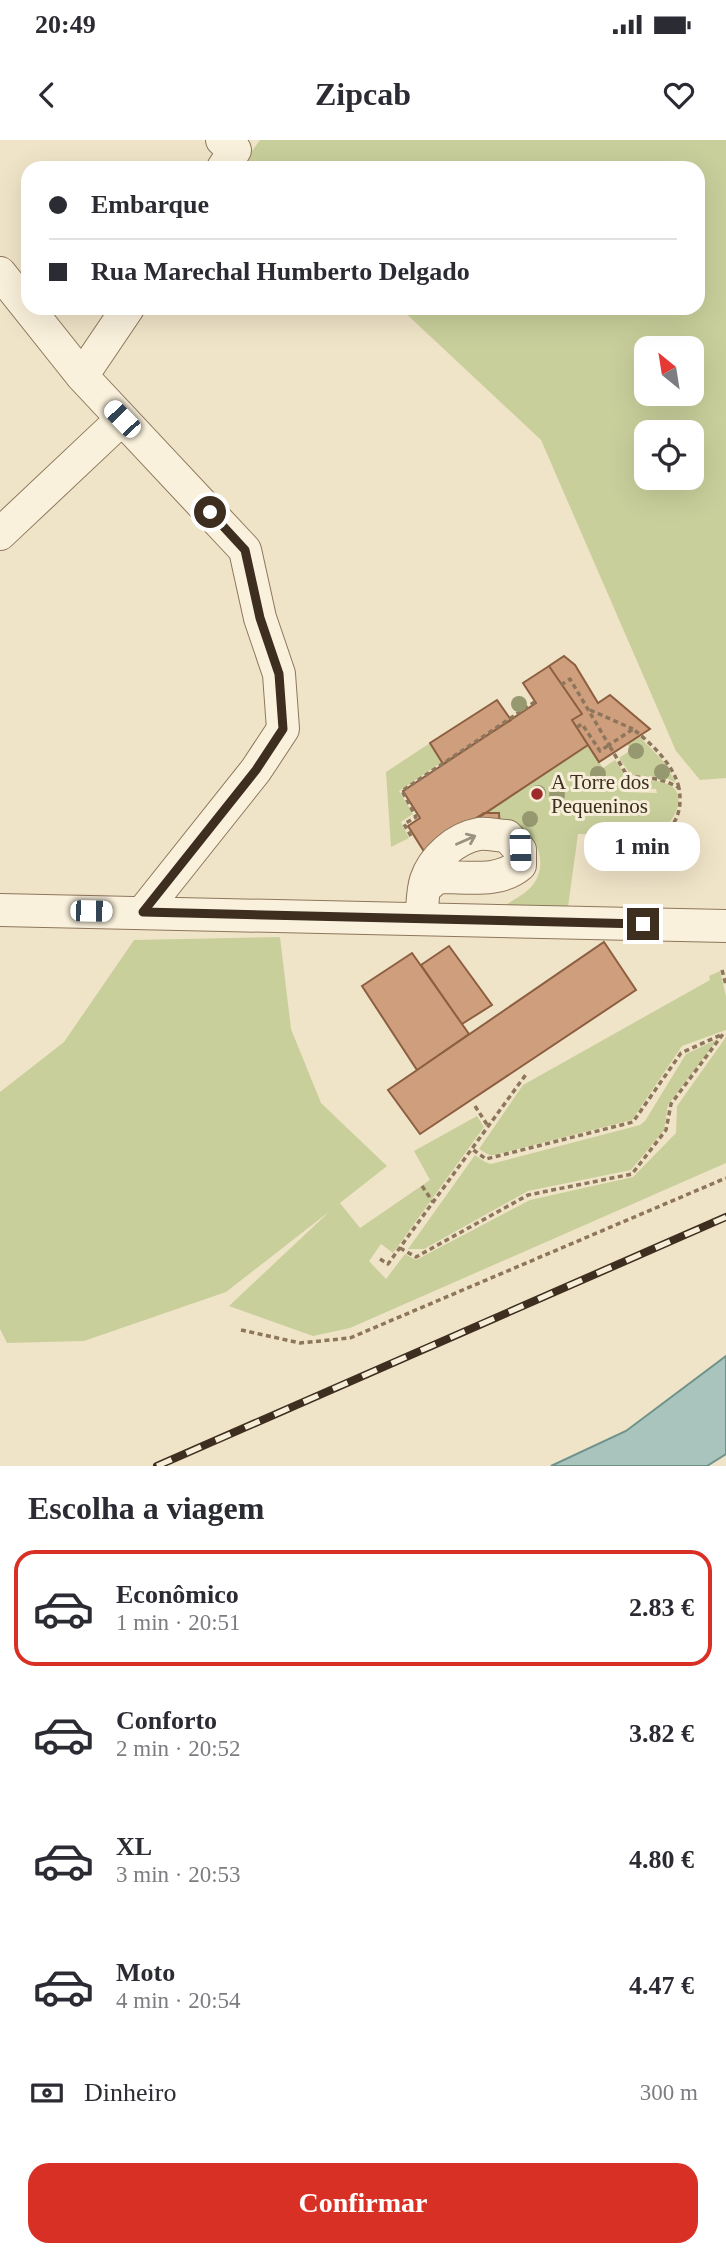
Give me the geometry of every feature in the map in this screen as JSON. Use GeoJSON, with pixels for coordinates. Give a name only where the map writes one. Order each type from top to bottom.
{"type":"FeatureCollection","features":[{"type":"Feature","properties":{"kind":"street"},"geometry":{"type":"LineString","coordinates":[[222,140],[235,150],[228,161]]}},
{"type":"Feature","properties":{"kind":"street"},"geometry":{"type":"LineString","coordinates":[[0,273],[21,299]]}},
{"type":"Feature","properties":{"kind":"street"},"geometry":{"type":"LineString","coordinates":[[33,315],[82,376],[245,550],[260,618],[279,674],[283,729],[256,770],[143,912]]}},
{"type":"Feature","properties":{"kind":"street"},"geometry":{"type":"LineString","coordinates":[[82,376],[123,315]]}},
{"type":"Feature","properties":{"kind":"street"},"geometry":{"type":"LineString","coordinates":[[0,534],[122,419]]}},
{"type":"Feature","properties":{"kind":"street"},"geometry":{"type":"LineString","coordinates":[[0,910],[143,912],[423,904],[726,926]]}},
{"type":"Feature","properties":{"kind":"path"},"geometry":{"type":"LineString","coordinates":[[561,685],[570,679],[628,777],[627,792]]}},
{"type":"Feature","properties":{"kind":"path"},"geometry":{"type":"LineString","coordinates":[[411,836],[404,824],[416,817],[402,791],[536,701]]}},
{"type":"Feature","properties":{"kind":"path"},"geometry":{"type":"LineString","coordinates":[[588,710],[633,729],[664,759],[678,783],[681,803],[677,821],[653,851]]}},
{"type":"Feature","properties":{"kind":"path"},"geometry":{"type":"LineString","coordinates":[[577,727],[582,724],[600,751],[633,729]]}},
{"type":"Feature","properties":{"kind":"path"},"geometry":{"type":"LineString","coordinates":[[628,777],[657,778],[679,788]]}},
{"type":"Feature","properties":{"kind":"path"},"geometry":{"type":"LineString","coordinates":[[722,970],[726,985]]}},
{"type":"Feature","properties":{"kind":"path"},"geometry":{"type":"LineString","coordinates":[[472,1149],[486,1160],[633,1122],[681,1054],[724,1033]]}},
{"type":"Feature","properties":{"kind":"path"},"geometry":{"type":"LineString","coordinates":[[400,1248],[416,1257],[528,1195],[632,1174],[666,1130],[671,1104],[724,1033]]}},
{"type":"Feature","properties":{"kind":"path"},"geometry":{"type":"LineString","coordinates":[[380,1259],[388,1264],[527,1073]]}},
{"type":"Feature","properties":{"kind":"path"},"geometry":{"type":"LineString","coordinates":[[475,1106],[488,1126]]}},
{"type":"Feature","properties":{"kind":"path"},"geometry":{"type":"LineString","coordinates":[[241,1330],[300,1343],[350,1338],[726,1178]]}},
{"type":"Feature","properties":{"kind":"path"},"geometry":{"type":"LineString","coordinates":[[422,1186],[433,1202]]}},
{"type":"Feature","properties":{"kind":"green space"},"geometry":{"type":"Polygon","coordinates":[[[260,140],[726,140],[726,778],[700,780],[676,751],[541,440],[407,315],[705,315],[705,161],[245,161],[260,140]]]}},
{"type":"Feature","properties":{"kind":"green space"},"geometry":{"type":"Polygon","coordinates":[[[639,736],[665,763],[676,783],[664,777],[631,775],[619,758],[631,750],[627,744],[639,736]]]}},
{"type":"Feature","properties":{"kind":"green space"},"geometry":{"type":"Polygon","coordinates":[[[430,743],[442,762],[399,791],[413,814],[401,822],[409,838],[391,847],[386,772],[430,743]]]}},
{"type":"Feature","properties":{"kind":"green space"},"geometry":{"type":"Polygon","coordinates":[[[588,745],[603,768],[615,760],[626,775],[624,792],[657,793],[656,789],[630,789],[631,780],[657,781],[672,786],[679,799],[676,812],[659,837],[578,834],[568,907],[504,906],[532,886],[539,872],[540,856],[529,836],[500,826],[499,813],[484,813],[588,745]]]}},
{"type":"Feature","properties":{"kind":"green space"},"geometry":{"type":"Polygon","coordinates":[[[280,937],[291,1029],[321,1103],[387,1166],[340,1203],[360,1228],[430,1180],[414,1151],[477,1116],[484,1127],[393,1253],[381,1244],[369,1261],[386,1279],[405,1254],[416,1260],[530,1200],[633,1177],[676,1133],[677,1106],[726,1037],[726,1163],[350,1328],[313,1336],[229,1306],[330,1211],[226,1292],[84,1341],[7,1343],[0,1329],[0,1092],[64,1042],[134,940],[280,937]]]}},
{"type":"Feature","properties":{"kind":"green space"},"geometry":{"type":"Polygon","coordinates":[[[720,971],[726,996],[726,1030],[682,1046],[632,1120],[494,1155],[479,1149],[523,1085],[710,980],[709,976],[720,971]]]}},
{"type":"Feature","properties":{"kind":"green space"},"geometry":{"type":"Polygon","coordinates":[[[718,1039],[668,1105],[664,1130],[631,1170],[528,1191],[424,1249],[408,1249],[475,1155],[491,1164],[640,1125],[686,1054],[718,1039]]]}},
{"type":"Feature","properties":{"kind":"water"},"geometry":{"type":"Polygon","coordinates":[[[726,1356],[726,1454],[707,1466],[551,1466],[626,1431],[726,1356]]]}},
{"type":"Feature","properties":{"kind":"building"},"geometry":{"type":"Polygon","coordinates":[[[564,656],[575,665],[598,703],[610,695],[650,729],[599,762],[572,720],[582,714],[549,666],[564,656]]]}},
{"type":"Feature","properties":{"kind":"building"},"geometry":{"type":"Polygon","coordinates":[[[549,666],[582,714],[572,720],[588,745],[425,853],[408,826],[420,818],[403,791],[536,703],[523,683],[549,666]]]}},
{"type":"Feature","properties":{"kind":"building"},"geometry":{"type":"Polygon","coordinates":[[[497,700],[511,720],[443,764],[430,743],[497,700]]]}},
{"type":"Feature","properties":{"kind":"building"},"geometry":{"type":"Polygon","coordinates":[[[484,813],[499,813],[500,832],[470,822],[484,813]]]}},
{"type":"Feature","properties":{"kind":"building"},"geometry":{"type":"Polygon","coordinates":[[[604,942],[636,990],[420,1134],[388,1090],[604,942]]]}},
{"type":"Feature","properties":{"kind":"building"},"geometry":{"type":"Polygon","coordinates":[[[449,946],[492,1005],[462,1024],[421,965],[449,946]]]}},
{"type":"Feature","properties":{"kind":"building"},"geometry":{"type":"Polygon","coordinates":[[[412,953],[469,1034],[417,1070],[362,986],[412,953]]]}},
{"type":"Feature","properties":{"kind":"railway"},"geometry":{"type":"LineString","coordinates":[[157,1466],[726,1217]]}},
{"type":"Feature","properties":{"kind":"place","name":"A Torre dos Pequeninos"},"geometry":{"type":"Point","coordinates":[537,794]}},
{"type":"Feature","properties":{"kind":"route"},"geometry":{"type":"LineString","coordinates":[[210,512],[245,550],[260,618],[279,674],[283,729],[218,820],[190,851],[168,883],[143,912],[643,924]]}}]}
